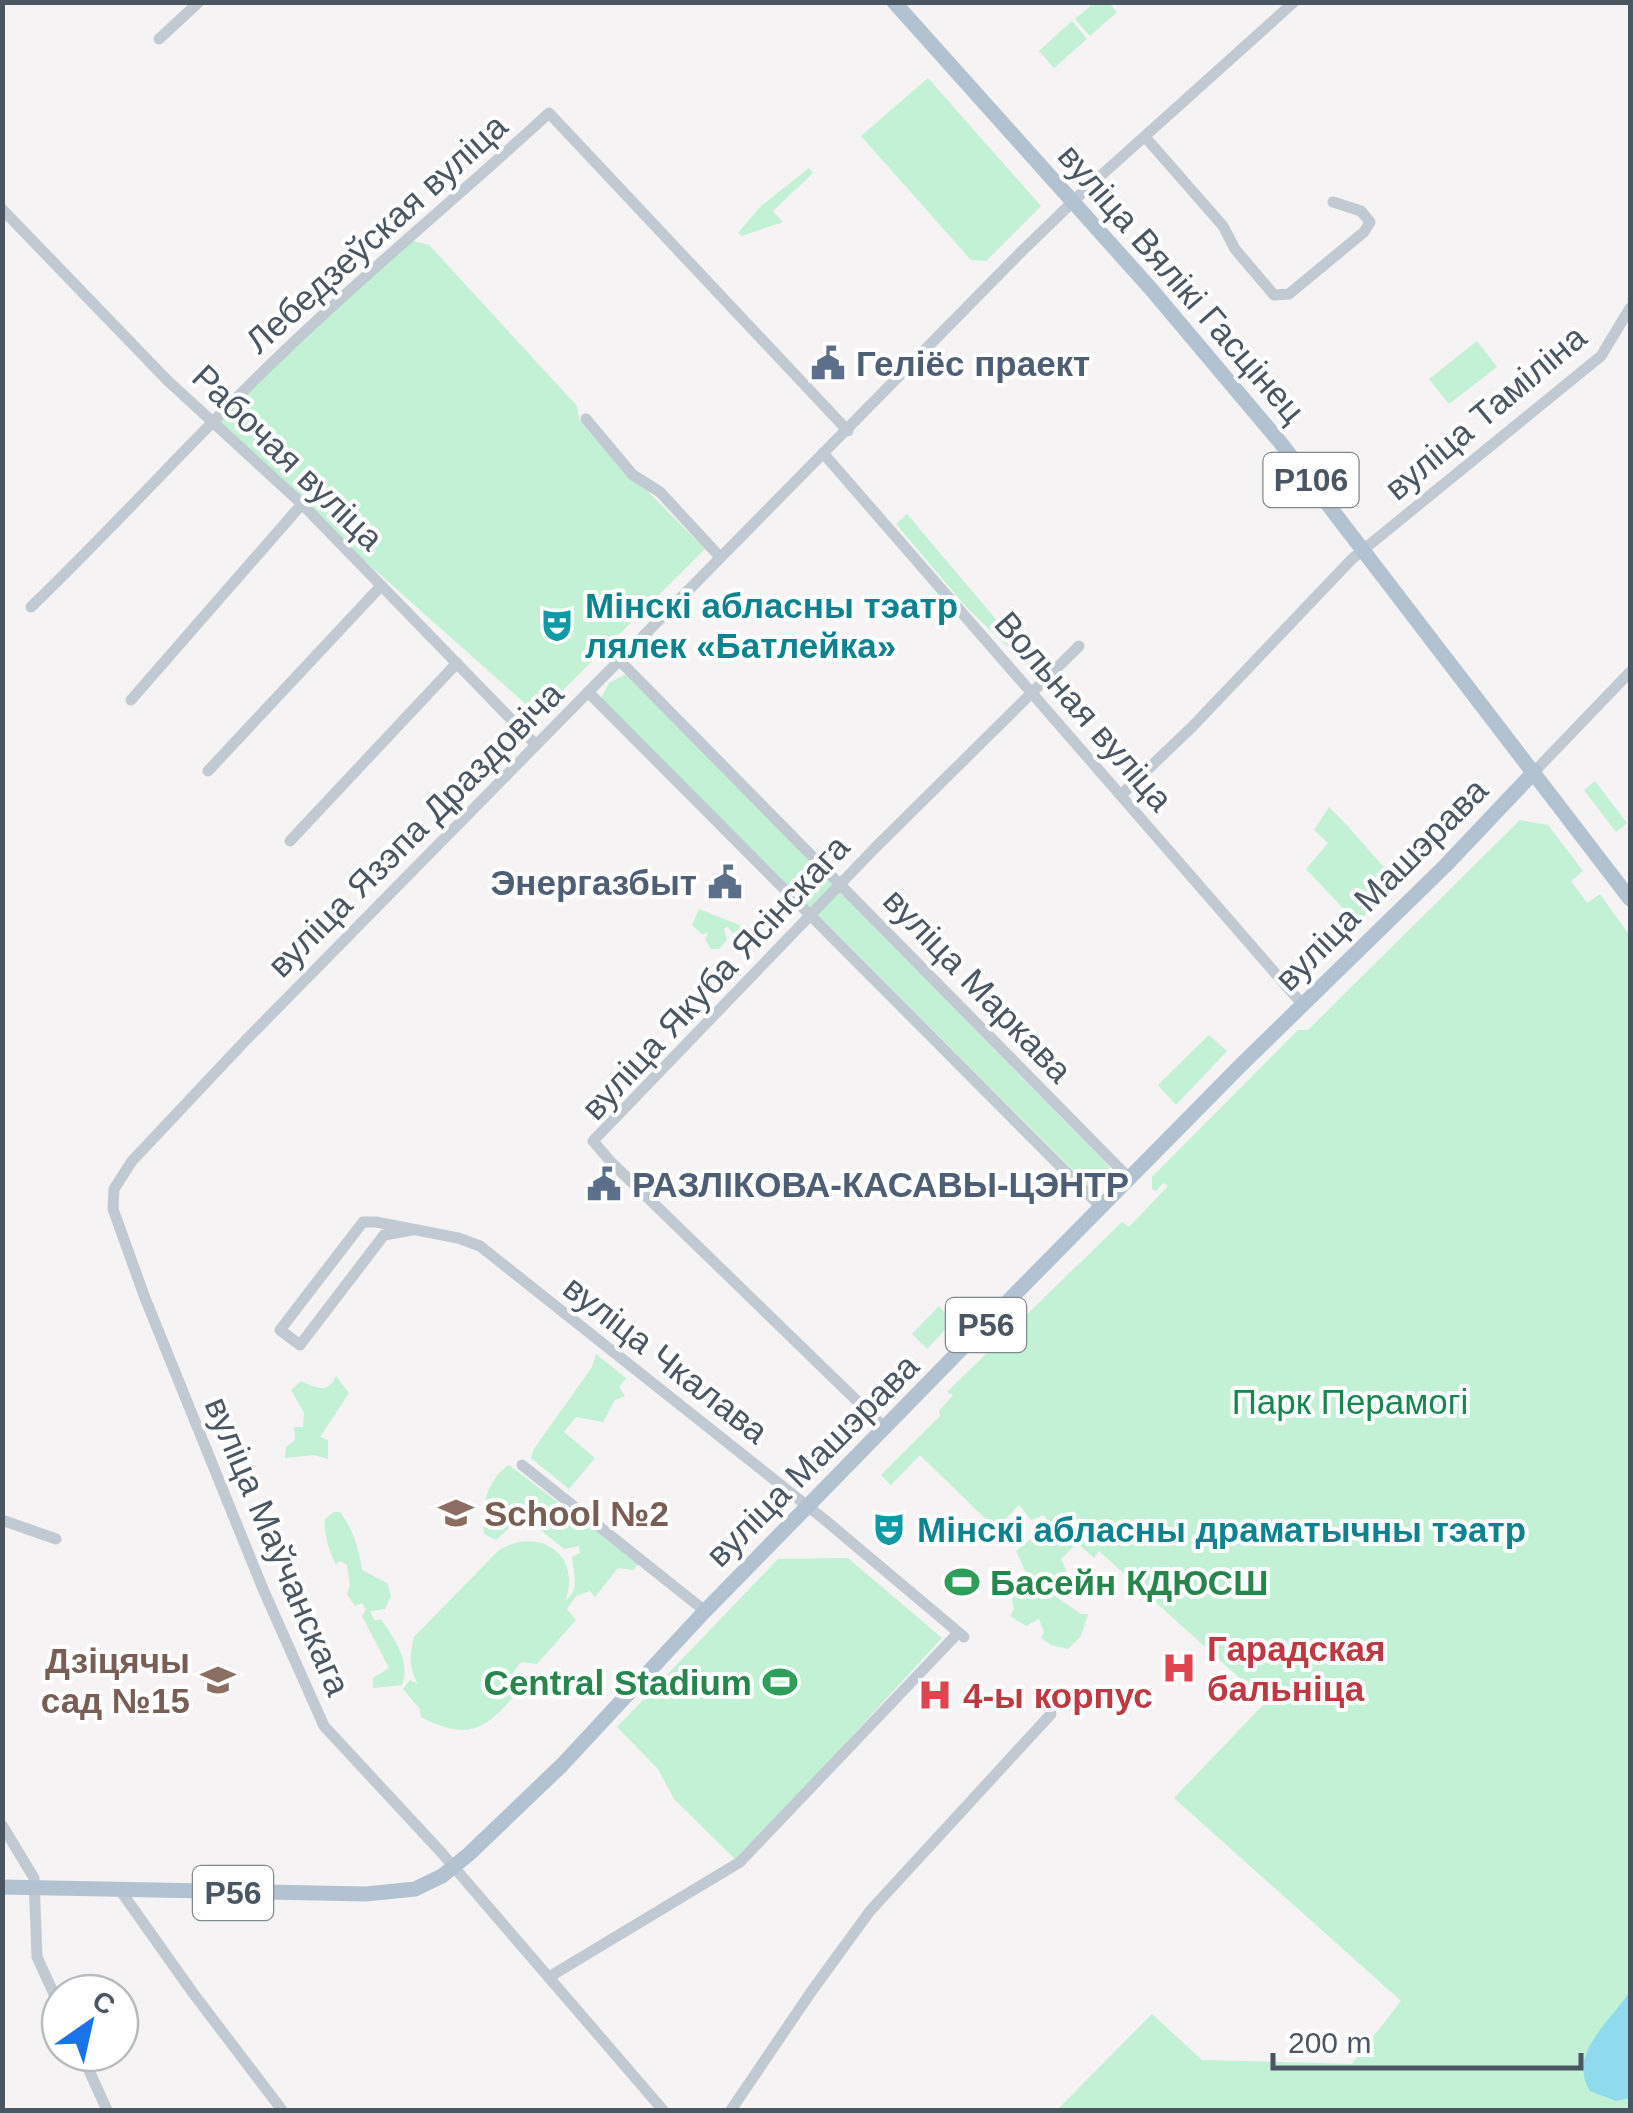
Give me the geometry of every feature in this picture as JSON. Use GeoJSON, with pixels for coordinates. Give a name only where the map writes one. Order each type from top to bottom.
{"type":"FeatureCollection","features":[{"type":"Feature","properties":{"kind":"main road","name":"вуліца Вялікі Гасцінец"},"geometry":{"type":"LineString","coordinates":[[894,2],[1197,343],[1364,548],[1630,899]]}},
{"type":"Feature","properties":{"kind":"main road","name":"вуліца Машэрава"},"geometry":{"type":"LineString","coordinates":[[2,1887],[366,1894],[414,1888],[430,1883],[454,1867],[562,1766],[705,1611],[1535,771]]}},
{"type":"Feature","properties":{"kind":"street"},"geometry":{"type":"LineString","coordinates":[[159,39],[199,2]]}},
{"type":"Feature","properties":{"kind":"street","name":"вуліца Язэпа Драздовіча"},"geometry":{"type":"LineString","coordinates":[[113,1209],[114,1189],[145,1147],[536,745],[1073,201],[1294,2]]}},
{"type":"Feature","properties":{"kind":"street","name":"Лебедзеўская вуліца"},"geometry":{"type":"LineString","coordinates":[[30,607],[114,527],[211,424],[405,239],[426,226],[549,113],[848,430]]}},
{"type":"Feature","properties":{"kind":"street"},"geometry":{"type":"LineString","coordinates":[[1146,138],[1223,226],[1235,249],[1274,294],[1289,294],[1364,232],[1370,222],[1361,211],[1333,202]]}},
{"type":"Feature","properties":{"kind":"street","name":"Рабочая вуліца"},"geometry":{"type":"LineString","coordinates":[[2,209],[211,424],[302,504],[536,745]]}},
{"type":"Feature","properties":{"kind":"street","name":"вуліца Таміліна"},"geometry":{"type":"LineString","coordinates":[[1120,795],[1192,727],[1321,588],[1364,548],[1601,356],[1630,308]]}},
{"type":"Feature","properties":{"kind":"street"},"geometry":{"type":"LineString","coordinates":[[586,418],[633,475],[660,492],[720,557]]}},
{"type":"Feature","properties":{"kind":"street","name":"Вольная вуліца"},"geometry":{"type":"LineString","coordinates":[[824,453],[1303,1005]]}},
{"type":"Feature","properties":{"kind":"street"},"geometry":{"type":"LineString","coordinates":[[131,700],[302,504]]}},
{"type":"Feature","properties":{"kind":"street"},"geometry":{"type":"LineString","coordinates":[[208,771],[382,586]]}},
{"type":"Feature","properties":{"kind":"street","name":"вуліца Якуба Ясінскага"},"geometry":{"type":"LineString","coordinates":[[886,1429],[629,1180],[593,1140],[840,884],[1078,646]]}},
{"type":"Feature","properties":{"kind":"street","name":"вуліца Маркава"},"geometry":{"type":"LineString","coordinates":[[620,660],[1129,1178]]}},
{"type":"Feature","properties":{"kind":"street"},"geometry":{"type":"LineString","coordinates":[[290,841],[457,663]]}},
{"type":"Feature","properties":{"kind":"street"},"geometry":{"type":"LineString","coordinates":[[1535,771],[1630,672]]}},
{"type":"Feature","properties":{"kind":"street","name":"вуліца Маркава"},"geometry":{"type":"LineString","coordinates":[[588,692],[1101,1207]]}},
{"type":"Feature","properties":{"kind":"street","name":"вуліца Маўчанскага"},"geometry":{"type":"LineString","coordinates":[[113,1209],[263,1589],[324,1726],[454,1867],[664,2110]]}},
{"type":"Feature","properties":{"kind":"street","name":"вуліца Чкалава"},"geometry":{"type":"LineString","coordinates":[[412,1230],[384,1235],[300,1344],[280,1330],[363,1222],[412,1230],[458,1238],[480,1246],[809,1508],[961,1635],[740,1862],[549,1977]]}},
{"type":"Feature","properties":{"kind":"street"},"geometry":{"type":"LineString","coordinates":[[522,1465],[705,1611]]}},
{"type":"Feature","properties":{"kind":"street"},"geometry":{"type":"LineString","coordinates":[[2,1520],[56,1539]]}},
{"type":"Feature","properties":{"kind":"street"},"geometry":{"type":"LineString","coordinates":[[731,2110],[870,1910],[1050,1714]]}},
{"type":"Feature","properties":{"kind":"street"},"geometry":{"type":"LineString","coordinates":[[2,1825],[35,1886],[38,1957],[45,1973]]}},
{"type":"Feature","properties":{"kind":"street"},"geometry":{"type":"LineString","coordinates":[[120,1890],[282,2110]]}},
{"type":"Feature","properties":{"kind":"street"},"geometry":{"type":"LineString","coordinates":[[90,2073],[107,2110]]}},
{"type":"Feature","properties":{"kind":"green space"},"geometry":{"type":"Polygon","coordinates":[[[1094,3],[1109,3],[1117,12],[1090,36],[1075,19],[1094,3]]]}},
{"type":"Feature","properties":{"kind":"green space"},"geometry":{"type":"Polygon","coordinates":[[[1072,21],[1087,39],[1054,68],[1039,51],[1072,21]]]}},
{"type":"Feature","properties":{"kind":"green space"},"geometry":{"type":"Polygon","coordinates":[[[928,78],[1041,206],[986,261],[971,260],[861,136],[928,78]]]}},
{"type":"Feature","properties":{"kind":"green space"},"geometry":{"type":"Polygon","coordinates":[[[809,168],[813,173],[773,211],[783,222],[742,236],[738,233],[761,206],[809,168]]]}},
{"type":"Feature","properties":{"kind":"green space"},"geometry":{"type":"Polygon","coordinates":[[[405,239],[429,245],[577,406],[579,419],[589,432],[705,549],[538,715],[211,424],[405,239]]]}},
{"type":"Feature","properties":{"kind":"green space"},"geometry":{"type":"Polygon","coordinates":[[[1477,341],[1497,367],[1449,404],[1429,379],[1477,341]]]}},
{"type":"Feature","properties":{"kind":"green space"},"geometry":{"type":"Polygon","coordinates":[[[907,514],[1032,662],[1028,666],[967,608],[896,524],[907,514]]]}},
{"type":"Feature","properties":{"kind":"green space"},"geometry":{"type":"Polygon","coordinates":[[[626,674],[1110,1167],[1090,1187],[601,698],[609,683],[626,674]]]}},
{"type":"Feature","properties":{"kind":"green space"},"geometry":{"type":"Polygon","coordinates":[[[1595,781],[1627,823],[1616,832],[1584,790],[1595,781]]]}},
{"type":"Feature","properties":{"kind":"green space"},"geometry":{"type":"Polygon","coordinates":[[[1329,807],[1398,882],[1357,923],[1306,869],[1328,843],[1314,830],[1329,807]]]}},
{"type":"Feature","properties":{"kind":"green space","name":"Парк Перамогі"},"geometry":{"type":"Polygon","coordinates":[[[1520,820],[1548,825],[1583,871],[1571,881],[1587,903],[1600,894],[1630,936],[1630,2110],[1057,2110],[1152,2014],[1202,2060],[1352,2064],[1401,2001],[1174,1798],[1266,1702],[1099,1551],[1094,1558],[1077,1543],[1061,1559],[1072,1583],[1059,1599],[1081,1614],[1088,1614],[1081,1636],[1068,1649],[1051,1645],[1041,1638],[1044,1633],[1039,1619],[1026,1626],[1010,1616],[1014,1609],[1012,1599],[1026,1573],[1016,1551],[1049,1524],[1044,1515],[1031,1520],[1019,1505],[996,1529],[920,1455],[891,1485],[881,1475],[940,1416],[939,1411],[953,1395],[947,1392],[1122,1222],[1129,1227],[1168,1186],[1163,1183],[1156,1191],[1152,1189],[1152,1177],[1298,1030],[1308,1030],[1520,820]]]}},
{"type":"Feature","properties":{"kind":"green space"},"geometry":{"type":"Polygon","coordinates":[[[699,909],[742,926],[733,934],[728,927],[724,928],[727,940],[719,949],[711,949],[705,939],[708,933],[702,934],[692,925],[699,909]]]}},
{"type":"Feature","properties":{"kind":"green space"},"geometry":{"type":"Polygon","coordinates":[[[1209,1035],[1227,1051],[1176,1105],[1158,1085],[1209,1035]]]}},
{"type":"Feature","properties":{"kind":"green space"},"geometry":{"type":"Polygon","coordinates":[[[939,1306],[953,1321],[927,1349],[912,1334],[939,1306]]]}},
{"type":"Feature","properties":{"kind":"green space"},"geometry":{"type":"Polygon","coordinates":[[[596,1354],[626,1378],[619,1387],[625,1396],[615,1400],[603,1422],[576,1417],[564,1432],[595,1458],[569,1489],[531,1458],[592,1367],[596,1354]]]}},
{"type":"Feature","properties":{"kind":"green space"},"geometry":{"type":"Polygon","coordinates":[[[336,1376],[349,1393],[320,1437],[328,1440],[328,1459],[314,1455],[285,1458],[286,1447],[295,1440],[294,1427],[303,1427],[304,1413],[291,1390],[301,1381],[325,1388],[336,1376]]]}},
{"type":"Feature","properties":{"kind":"green space"},"geometry":{"type":"Polygon","coordinates":[[[509,1465],[639,1564],[633,1570],[618,1568],[595,1597],[590,1591],[576,1596],[567,1609],[576,1620],[537,1664],[521,1662],[513,1673],[519,1690],[497,1714],[476,1728],[452,1729],[421,1717],[420,1709],[403,1689],[410,1680],[418,1684],[411,1661],[414,1637],[498,1551],[513,1544],[528,1541],[553,1549],[568,1570],[565,1601],[575,1586],[572,1557],[580,1553],[579,1546],[564,1549],[537,1527],[519,1519],[496,1540],[484,1534],[487,1495],[495,1479],[509,1465]]]}},
{"type":"Feature","properties":{"kind":"green space"},"geometry":{"type":"Polygon","coordinates":[[[340,1512],[352,1532],[362,1570],[387,1583],[391,1596],[385,1609],[370,1611],[375,1621],[381,1619],[400,1650],[402,1685],[373,1688],[373,1678],[389,1668],[362,1616],[366,1610],[362,1603],[355,1606],[347,1594],[347,1565],[340,1561],[336,1565],[329,1549],[325,1519],[340,1512]]]}},
{"type":"Feature","properties":{"kind":"green space","name":"Central Stadium"},"geometry":{"type":"Polygon","coordinates":[[[848,1558],[942,1638],[737,1861],[674,1799],[658,1769],[617,1727],[778,1559],[848,1558]]]}},
{"type":"Feature","properties":{"kind":"water"},"geometry":{"type":"Polygon","coordinates":[[[1630,1991],[1630,2098],[1616,2101],[1590,2091],[1584,2064],[1594,2039],[1630,1991]]]}},
{"type":"Feature","properties":{"kind":"place","name":"Геліёс праект"},"geometry":{"type":"Point","coordinates":[828,363]}},
{"type":"Feature","properties":{"kind":"place","name":"Мінскі абласны тэатр лялек «Батлейка»"},"geometry":{"type":"Point","coordinates":[557,625]}},
{"type":"Feature","properties":{"kind":"place","name":"Энергазбыт"},"geometry":{"type":"Point","coordinates":[725,882]}},
{"type":"Feature","properties":{"kind":"place","name":"РАЗЛІКОВА-КАСАВЫ-ЦЭНТР"},"geometry":{"type":"Point","coordinates":[604,1184]}},
{"type":"Feature","properties":{"kind":"place","name":"School №2"},"geometry":{"type":"Point","coordinates":[456,1513]}},
{"type":"Feature","properties":{"kind":"place","name":"Мінскі абласны драматычны тэатр"},"geometry":{"type":"Point","coordinates":[889,1529]}},
{"type":"Feature","properties":{"kind":"place","name":"Басейн КДЮСШ"},"geometry":{"type":"Point","coordinates":[962,1582]}},
{"type":"Feature","properties":{"kind":"place","name":"Гарадская бальніца"},"geometry":{"type":"Point","coordinates":[1179,1668]}},
{"type":"Feature","properties":{"kind":"place","name":"Дзіцячы сад №15"},"geometry":{"type":"Point","coordinates":[218,1680]}},
{"type":"Feature","properties":{"kind":"place","name":"Central Stadium"},"geometry":{"type":"Point","coordinates":[780,1682]}},
{"type":"Feature","properties":{"kind":"place","name":"4-ы корпус"},"geometry":{"type":"Point","coordinates":[935,1695]}}]}
